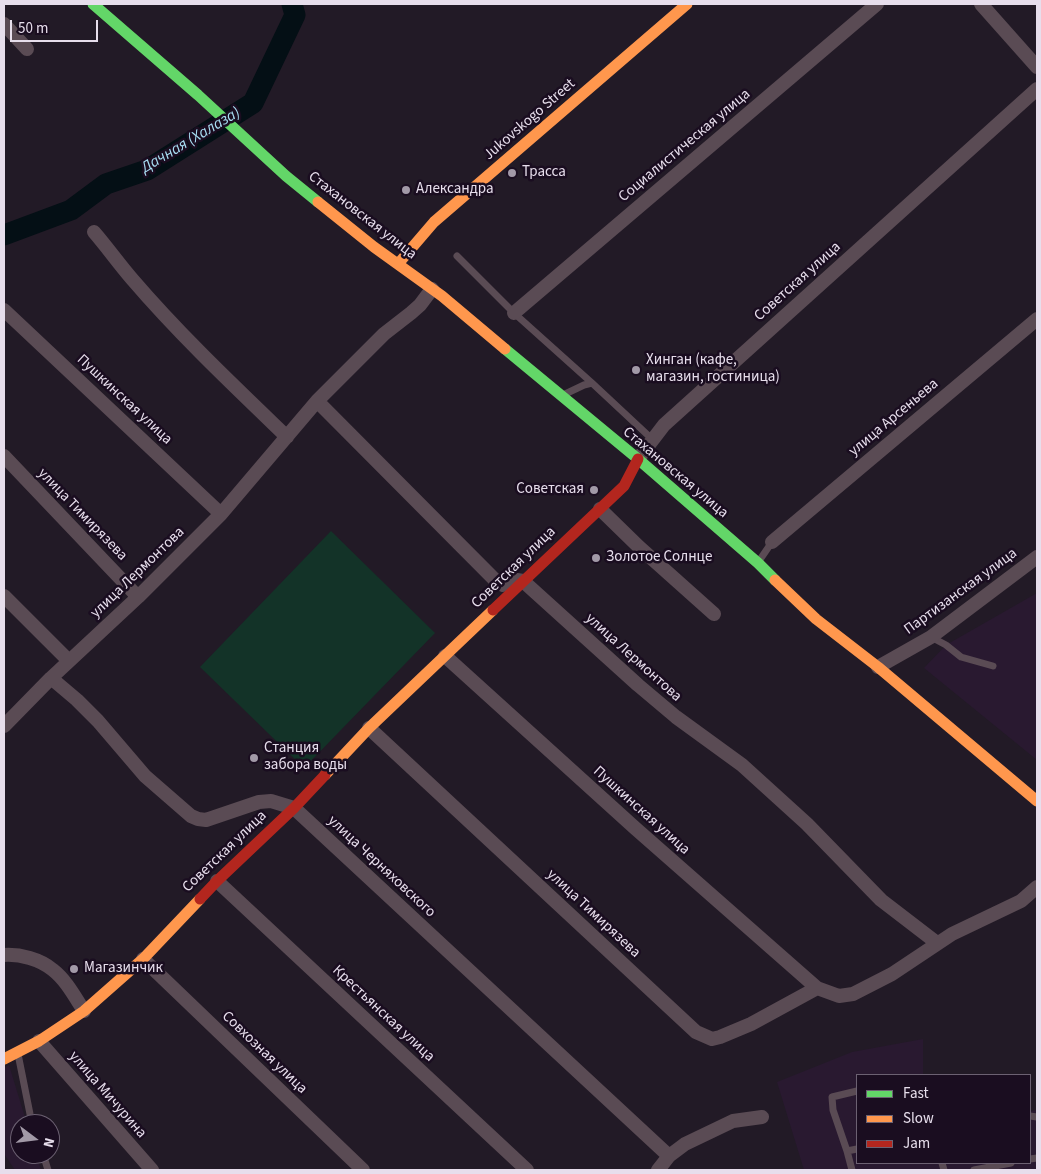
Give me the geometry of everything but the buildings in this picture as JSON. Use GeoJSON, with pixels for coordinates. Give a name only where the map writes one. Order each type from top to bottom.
{"type":"FeatureCollection","features":[{"type":"Feature","properties":{"kind":"main road","name":"Стахановская улица"},"geometry":{"type":"LineString","coordinates":[[93,4],[198,95],[286,176],[374,247],[432,289],[638,459],[758,563],[816,619],[878,667],[1037,801]]}},
{"type":"Feature","properties":{"kind":"main road","name":"Jukovskogo Street"},"geometry":{"type":"LineString","coordinates":[[398,264],[434,222],[687,4]]}},
{"type":"Feature","properties":{"kind":"main road","name":"Советская улица"},"geometry":{"type":"LineString","coordinates":[[4,1059],[39,1041],[84,1011],[143,959],[216,881],[294,808],[369,728],[624,486],[638,459]]}},
{"type":"Feature","properties":{"kind":"street","name":"Социалистическая улица"},"geometry":{"type":"LineString","coordinates":[[514,313],[877,4]]}},
{"type":"Feature","properties":{"kind":"street"},"geometry":{"type":"LineString","coordinates":[[981,4],[1037,67]]}},
{"type":"Feature","properties":{"kind":"street"},"geometry":{"type":"LineString","coordinates":[[4,24],[27,48]]}},
{"type":"Feature","properties":{"kind":"street","name":"Советская улица"},"geometry":{"type":"LineString","coordinates":[[638,459],[664,425],[1037,89]]}},
{"type":"Feature","properties":{"kind":"street"},"geometry":{"type":"LineString","coordinates":[[94,232],[132,280],[174,326],[287,436]]}},
{"type":"Feature","properties":{"kind":"street","name":"улица Лермонтова"},"geometry":{"type":"LineString","coordinates":[[4,726],[221,514],[317,401],[384,334],[411,314],[432,289]]}},
{"type":"Feature","properties":{"kind":"street","name":"Пушкинская улица"},"geometry":{"type":"LineString","coordinates":[[4,310],[221,514]]}},
{"type":"Feature","properties":{"kind":"street","name":"улица Арсеньева"},"geometry":{"type":"LineString","coordinates":[[772,542],[1037,319]]}},
{"type":"Feature","properties":{"kind":"street"},"geometry":{"type":"LineString","coordinates":[[317,401],[498,583],[503,585],[517,580],[523,581]]}},
{"type":"Feature","properties":{"kind":"street","name":"улица Тимирязева"},"geometry":{"type":"LineString","coordinates":[[4,456],[138,597]]}},
{"type":"Feature","properties":{"kind":"street"},"geometry":{"type":"LineString","coordinates":[[600,509],[639,547],[714,614]]}},
{"type":"Feature","properties":{"kind":"street","name":"Партизанская улица"},"geometry":{"type":"LineString","coordinates":[[878,667],[931,637],[1037,557]]}},
{"type":"Feature","properties":{"kind":"street","name":"улица Лермонтова"},"geometry":{"type":"LineString","coordinates":[[523,581],[676,717],[742,765],[808,824],[881,900],[937,942]]}},
{"type":"Feature","properties":{"kind":"street"},"geometry":{"type":"LineString","coordinates":[[4,596],[69,661]]}},
{"type":"Feature","properties":{"kind":"street","name":"Пушкинская улица"},"geometry":{"type":"LineString","coordinates":[[445,656],[634,828],[818,988]]}},
{"type":"Feature","properties":{"kind":"street","name":"улица Черняховского"},"geometry":{"type":"LineString","coordinates":[[51,678],[98,721],[145,776],[198,820],[206,820],[259,802],[271,801],[294,808],[670,1156]]}},
{"type":"Feature","properties":{"kind":"street","name":"улица Тимирязева"},"geometry":{"type":"LineString","coordinates":[[369,728],[696,1032],[712,1039],[720,1037],[751,1024],[818,988]]}},
{"type":"Feature","properties":{"kind":"street","name":"Крестьянская улица"},"geometry":{"type":"LineString","coordinates":[[216,881],[527,1170]]}},
{"type":"Feature","properties":{"kind":"street"},"geometry":{"type":"LineString","coordinates":[[818,988],[839,996],[853,994],[892,974],[937,942],[1021,900],[1037,888]]}},
{"type":"Feature","properties":{"kind":"street"},"geometry":{"type":"LineString","coordinates":[[4,955],[11,954],[25,957],[53,970],[67,986],[84,1011]]}},
{"type":"Feature","properties":{"kind":"street","name":"Совхозная улица"},"geometry":{"type":"LineString","coordinates":[[143,959],[363,1170]]}},
{"type":"Feature","properties":{"kind":"street","name":"улица Мичурина"},"geometry":{"type":"LineString","coordinates":[[39,1041],[152,1170]]}},
{"type":"Feature","properties":{"kind":"street"},"geometry":{"type":"LineString","coordinates":[[658,1170],[670,1156],[686,1144],[733,1121],[762,1117]]}},
{"type":"Feature","properties":{"kind":"lane"},"geometry":{"type":"LineString","coordinates":[[457,256],[514,313],[652,439]]}},
{"type":"Feature","properties":{"kind":"lane"},"geometry":{"type":"LineString","coordinates":[[561,396],[592,383]]}},
{"type":"Feature","properties":{"kind":"lane"},"geometry":{"type":"LineString","coordinates":[[758,563],[772,542]]}},
{"type":"Feature","properties":{"kind":"lane"},"geometry":{"type":"LineString","coordinates":[[931,637],[946,645],[960,657],[993,666]]}},
{"type":"Feature","properties":{"kind":"lane"},"geometry":{"type":"LineString","coordinates":[[17,1052],[30,1114]]}},
{"type":"Feature","properties":{"kind":"lane"},"geometry":{"type":"LineString","coordinates":[[852,1170],[833,1110],[832,1097],[856,1091]]}},
{"type":"Feature","properties":{"kind":"lane"},"geometry":{"type":"LineString","coordinates":[[847,1151],[856,1149]]}},
{"type":"Feature","properties":{"kind":"lane"},"geometry":{"type":"LineString","coordinates":[[974,1170],[1006,1164]]}},
{"type":"Feature","properties":{"kind":"shaded area"},"geometry":{"type":"Polygon","coordinates":[[[1037,593],[1037,760],[924,668],[946,645],[1037,593]]]}},
{"type":"Feature","properties":{"kind":"shaded area"},"geometry":{"type":"Polygon","coordinates":[[[923,1039],[923,1074],[856,1074],[856,1164],[1031,1164],[1031,1111],[1037,1110],[1037,1170],[804,1170],[777,1082],[852,1052],[923,1039]]]}},
{"type":"Feature","properties":{"kind":"shaded area"},"geometry":{"type":"Polygon","coordinates":[[[9,1065],[24,1114],[10,1114],[10,1163],[4,1154],[4,1068],[9,1065]]]}},
{"type":"Feature","properties":{"kind":"shaded area"},"geometry":{"type":"Polygon","coordinates":[[[11,1164],[39,1164],[41,1170],[15,1170],[11,1164]]]}},
{"type":"Feature","properties":{"kind":"green space"},"geometry":{"type":"Polygon","coordinates":[[[331,531],[435,633],[304,768],[200,667],[331,531]]]}},
{"type":"Feature","properties":{"kind":"waterway","name":"Дачная (Халаза)"},"geometry":{"type":"LineString","coordinates":[[4,235],[71,210],[106,184],[147,170],[253,103],[295,15],[292,4]]}},
{"type":"Feature","properties":{"kind":"traffic: fast"},"geometry":{"type":"LineString","coordinates":[[93,4],[198,95],[286,176],[318,202]]}},
{"type":"Feature","properties":{"kind":"traffic: fast"},"geometry":{"type":"LineString","coordinates":[[505,349],[638,459],[775,580]]}},
{"type":"Feature","properties":{"kind":"traffic: slow"},"geometry":{"type":"LineString","coordinates":[[398,264],[434,222],[687,4]]}},
{"type":"Feature","properties":{"kind":"traffic: slow"},"geometry":{"type":"LineString","coordinates":[[318,202],[374,247],[442,296],[505,349]]}},
{"type":"Feature","properties":{"kind":"traffic: slow"},"geometry":{"type":"LineString","coordinates":[[775,580],[816,619],[878,667],[1037,801]]}},
{"type":"Feature","properties":{"kind":"traffic: slow"},"geometry":{"type":"LineString","coordinates":[[325,775],[369,728],[493,610]]}},
{"type":"Feature","properties":{"kind":"traffic: slow"},"geometry":{"type":"LineString","coordinates":[[4,1059],[39,1041],[84,1011],[143,959],[200,899]]}},
{"type":"Feature","properties":{"kind":"traffic: jam"},"geometry":{"type":"LineString","coordinates":[[493,610],[624,486],[638,459]]}},
{"type":"Feature","properties":{"kind":"traffic: jam"},"geometry":{"type":"LineString","coordinates":[[200,899],[294,808],[325,775]]}},
{"type":"Feature","properties":{"kind":"place","name":"Трасса"},"geometry":{"type":"Point","coordinates":[512,173]}},
{"type":"Feature","properties":{"kind":"place","name":"Александра"},"geometry":{"type":"Point","coordinates":[406,190]}},
{"type":"Feature","properties":{"kind":"place","name":"Хинган (кафе, магазин, гостиница)"},"geometry":{"type":"Point","coordinates":[636,370]}},
{"type":"Feature","properties":{"kind":"place","name":"Советская"},"geometry":{"type":"Point","coordinates":[594,490]}},
{"type":"Feature","properties":{"kind":"place","name":"Золотое Солнце"},"geometry":{"type":"Point","coordinates":[596,558]}},
{"type":"Feature","properties":{"kind":"place","name":"Станция забора воды"},"geometry":{"type":"Point","coordinates":[254,758]}},
{"type":"Feature","properties":{"kind":"place","name":"Магазинчик"},"geometry":{"type":"Point","coordinates":[74,969]}}]}
